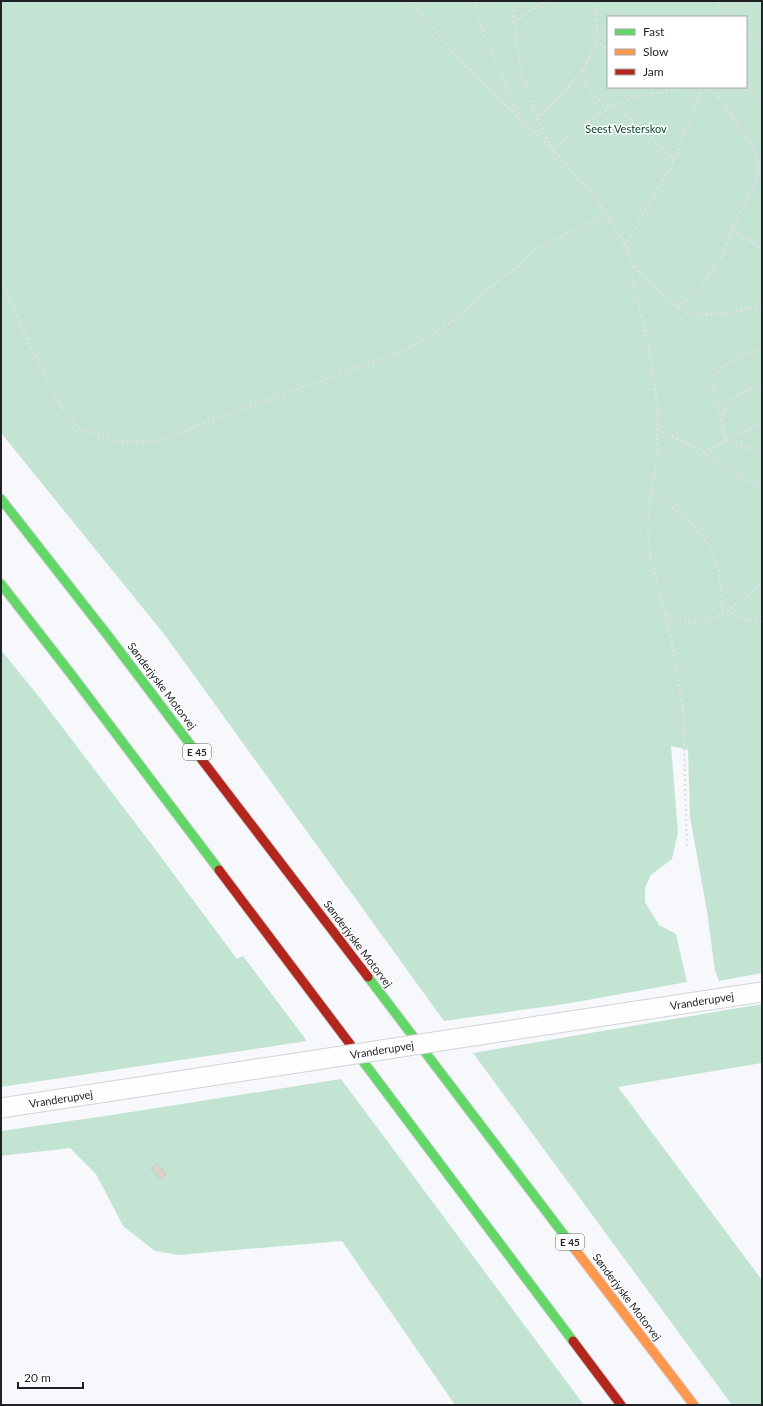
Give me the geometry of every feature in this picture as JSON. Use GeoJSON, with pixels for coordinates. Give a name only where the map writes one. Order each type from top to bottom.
{"type":"FeatureCollection","features":[{"type":"Feature","properties":{"kind":"highway","name":"Sønderjyske Motorvej"},"geometry":{"type":"LineString","coordinates":[[1,499],[119,649],[694,1405]]}},
{"type":"Feature","properties":{"kind":"highway"},"geometry":{"type":"LineString","coordinates":[[1,584],[71,674],[621,1405]]}},
{"type":"Feature","properties":{"kind":"street","name":"Vranderupvej"},"geometry":{"type":"LineString","coordinates":[[1,1108],[762,992]]}},
{"type":"Feature","properties":{"kind":"path"},"geometry":{"type":"LineString","coordinates":[[410,1],[466,67],[553,150],[597,200],[607,214],[625,247],[633,266],[653,286],[689,315],[718,314],[762,304]]}},
{"type":"Feature","properties":{"kind":"path"},"geometry":{"type":"LineString","coordinates":[[475,1],[481,27],[521,120]]}},
{"type":"Feature","properties":{"kind":"path"},"geometry":{"type":"LineString","coordinates":[[516,1],[514,7],[514,22],[521,71],[537,119],[553,150]]}},
{"type":"Feature","properties":{"kind":"path"},"geometry":{"type":"LineString","coordinates":[[514,22],[538,5],[548,1]]}},
{"type":"Feature","properties":{"kind":"path"},"geometry":{"type":"LineString","coordinates":[[537,119],[568,89],[573,80],[585,67],[598,36],[594,1]]}},
{"type":"Feature","properties":{"kind":"path"},"geometry":{"type":"LineString","coordinates":[[718,1],[723,16]]}},
{"type":"Feature","properties":{"kind":"path"},"geometry":{"type":"LineString","coordinates":[[747,35],[762,42]]}},
{"type":"Feature","properties":{"kind":"path"},"geometry":{"type":"LineString","coordinates":[[596,41],[607,48]]}},
{"type":"Feature","properties":{"kind":"path"},"geometry":{"type":"LineString","coordinates":[[583,70],[586,86],[594,95],[611,108],[628,117],[657,141],[674,161]]}},
{"type":"Feature","properties":{"kind":"path"},"geometry":{"type":"LineString","coordinates":[[553,150],[580,126],[611,108],[635,97],[675,88]]}},
{"type":"Feature","properties":{"kind":"path"},"geometry":{"type":"LineString","coordinates":[[625,247],[674,161],[702,88]]}},
{"type":"Feature","properties":{"kind":"path"},"geometry":{"type":"LineString","coordinates":[[712,88],[751,142],[759,169]]}},
{"type":"Feature","properties":{"kind":"path"},"geometry":{"type":"LineString","coordinates":[[747,88],[762,102]]}},
{"type":"Feature","properties":{"kind":"path"},"geometry":{"type":"LineString","coordinates":[[678,306],[700,289],[723,255],[762,164]]}},
{"type":"Feature","properties":{"kind":"path"},"geometry":{"type":"LineString","coordinates":[[1,278],[29,344],[60,406],[80,429],[120,442],[161,441],[203,423],[404,351],[450,322],[501,278],[519,266],[531,251],[607,214]]}},
{"type":"Feature","properties":{"kind":"path"},"geometry":{"type":"LineString","coordinates":[[732,231],[762,249]]}},
{"type":"Feature","properties":{"kind":"path"},"geometry":{"type":"LineString","coordinates":[[633,266],[632,278],[649,347],[658,411],[657,453],[649,510],[648,540],[651,559],[672,642],[683,710],[687,849]]}},
{"type":"Feature","properties":{"kind":"path"},"geometry":{"type":"LineString","coordinates":[[726,440],[714,388],[716,375],[729,361],[762,350]]}},
{"type":"Feature","properties":{"kind":"path"},"geometry":{"type":"LineString","coordinates":[[721,420],[727,404],[740,394],[762,384]]}},
{"type":"Feature","properties":{"kind":"path"},"geometry":{"type":"LineString","coordinates":[[705,454],[726,440],[762,422]]}},
{"type":"Feature","properties":{"kind":"path"},"geometry":{"type":"LineString","coordinates":[[658,430],[699,449],[740,478],[762,487]]}},
{"type":"Feature","properties":{"kind":"path"},"geometry":{"type":"LineString","coordinates":[[726,440],[751,449],[762,448]]}},
{"type":"Feature","properties":{"kind":"path"},"geometry":{"type":"LineString","coordinates":[[652,492],[692,524],[707,543],[716,561],[723,613]]}},
{"type":"Feature","properties":{"kind":"path"},"geometry":{"type":"LineString","coordinates":[[665,614],[678,620],[696,622],[718,617],[762,583]]}},
{"type":"Feature","properties":{"kind":"path"},"geometry":{"type":"LineString","coordinates":[[727,610],[734,616],[757,622],[762,621]]}},
{"type":"Feature","properties":{"kind":"green space","name":"Seest Vesterskov"},"geometry":{"type":"Polygon","coordinates":[[[1,1],[762,1],[762,973],[719,981],[715,971],[707,911],[690,817],[688,750],[671,746],[678,833],[672,859],[651,875],[645,888],[645,902],[659,925],[676,934],[687,982],[571,1003],[444,1021],[164,634],[1,433],[1,1]]]}},
{"type":"Feature","properties":{"kind":"green space"},"geometry":{"type":"Polygon","coordinates":[[[1,650],[40,698],[237,959],[243,956],[307,1041],[1,1087],[1,650]]]}},
{"type":"Feature","properties":{"kind":"green space"},"geometry":{"type":"Polygon","coordinates":[[[762,1004],[762,1063],[618,1087],[762,1280],[762,1405],[732,1405],[473,1053],[762,1004]]]}},
{"type":"Feature","properties":{"kind":"green space"},"geometry":{"type":"Polygon","coordinates":[[[341,1079],[584,1405],[455,1405],[342,1241],[178,1255],[155,1251],[123,1226],[96,1174],[70,1148],[1,1156],[1,1131],[341,1079]]]}},
{"type":"Feature","properties":{"kind":"building"},"geometry":{"type":"Polygon","coordinates":[[[157,1163],[166,1174],[160,1179],[151,1168],[157,1163]]]}},
{"type":"Feature","properties":{"kind":"traffic: fast"},"geometry":{"type":"LineString","coordinates":[[1,499],[109,637],[202,760]]}},
{"type":"Feature","properties":{"kind":"traffic: fast"},"geometry":{"type":"LineString","coordinates":[[1,584],[219,870]]}},
{"type":"Feature","properties":{"kind":"traffic: fast"},"geometry":{"type":"LineString","coordinates":[[368,977],[574,1248]]}},
{"type":"Feature","properties":{"kind":"traffic: fast"},"geometry":{"type":"LineString","coordinates":[[350,1044],[573,1341]]}},
{"type":"Feature","properties":{"kind":"traffic: slow"},"geometry":{"type":"LineString","coordinates":[[574,1248],[694,1405]]}},
{"type":"Feature","properties":{"kind":"traffic: jam"},"geometry":{"type":"LineString","coordinates":[[202,760],[368,977]]}},
{"type":"Feature","properties":{"kind":"traffic: jam"},"geometry":{"type":"LineString","coordinates":[[219,870],[350,1044]]}},
{"type":"Feature","properties":{"kind":"traffic: jam"},"geometry":{"type":"LineString","coordinates":[[573,1341],[621,1405]]}}]}
